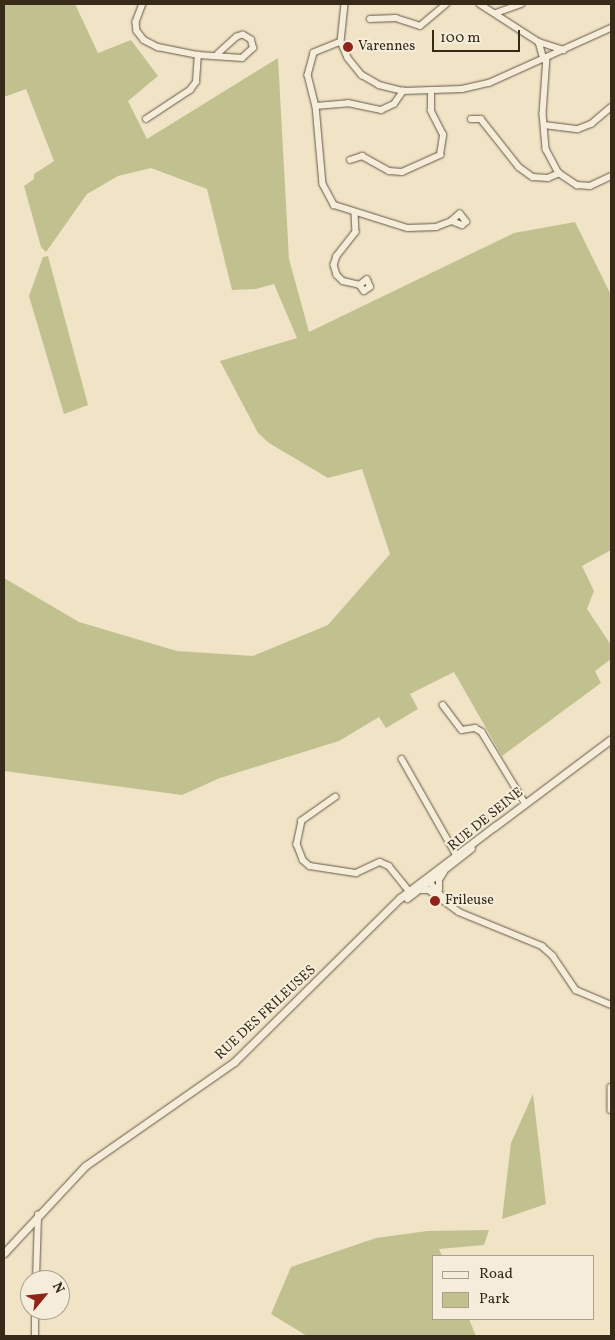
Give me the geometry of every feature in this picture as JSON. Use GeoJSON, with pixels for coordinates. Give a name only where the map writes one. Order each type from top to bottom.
{"type":"FeatureCollection","features":[{"type":"Feature","properties":{"kind":"street"},"geometry":{"type":"LineString","coordinates":[[143,4],[136,22],[144,40],[158,47],[198,56],[218,54],[242,58],[253,48],[251,40],[243,36],[236,37],[218,54]]}},
{"type":"Feature","properties":{"kind":"street"},"geometry":{"type":"LineString","coordinates":[[345,4],[341,42],[348,58],[362,75],[379,85],[403,91],[462,89],[489,83],[611,28]]}},
{"type":"Feature","properties":{"kind":"street"},"geometry":{"type":"LineString","coordinates":[[370,19],[396,18],[420,26],[446,4]]}},
{"type":"Feature","properties":{"kind":"street"},"geometry":{"type":"LineString","coordinates":[[480,4],[539,42],[564,50]]}},
{"type":"Feature","properties":{"kind":"street"},"geometry":{"type":"LineString","coordinates":[[496,13],[521,4]]}},
{"type":"Feature","properties":{"kind":"street"},"geometry":{"type":"LineString","coordinates":[[341,42],[314,53],[309,62],[308,75],[316,106],[323,184],[334,205],[355,214],[408,228],[436,227],[452,220]]}},
{"type":"Feature","properties":{"kind":"street"},"geometry":{"type":"LineString","coordinates":[[539,42],[546,58],[544,125],[546,149],[559,173],[577,185],[590,186],[611,176]]}},
{"type":"Feature","properties":{"kind":"street"},"geometry":{"type":"LineString","coordinates":[[146,120],[190,90],[196,82],[198,56]]}},
{"type":"Feature","properties":{"kind":"street"},"geometry":{"type":"LineString","coordinates":[[316,106],[348,103],[381,110],[394,104],[403,91]]}},
{"type":"Feature","properties":{"kind":"street"},"geometry":{"type":"LineString","coordinates":[[350,160],[362,156],[389,171],[402,172],[440,155],[443,135],[431,111],[431,91]]}},
{"type":"Feature","properties":{"kind":"street"},"geometry":{"type":"LineString","coordinates":[[544,125],[578,129],[591,124],[611,107]]}},
{"type":"Feature","properties":{"kind":"street"},"geometry":{"type":"LineString","coordinates":[[471,119],[481,119],[519,167],[533,177],[548,178],[559,173]]}},
{"type":"Feature","properties":{"kind":"street"},"geometry":{"type":"LineString","coordinates":[[355,214],[356,232],[336,256],[334,265],[337,275],[343,281],[360,285]]}},
{"type":"Feature","properties":{"kind":"street"},"geometry":{"type":"LineString","coordinates":[[443,705],[462,730],[475,728],[482,732],[525,803]]}},
{"type":"Feature","properties":{"kind":"street","name":"RUE DE SEINE"},"geometry":{"type":"LineString","coordinates":[[427,880],[450,865],[496,825],[611,739]]}},
{"type":"Feature","properties":{"kind":"street"},"geometry":{"type":"LineString","coordinates":[[402,759],[456,854]]}},
{"type":"Feature","properties":{"kind":"street"},"geometry":{"type":"LineString","coordinates":[[336,797],[302,821],[297,844],[303,860],[310,866],[356,873],[380,862],[388,866],[413,892],[437,892]]}},
{"type":"Feature","properties":{"kind":"street","name":"RUE DES FRILEUSES"},"geometry":{"type":"LineString","coordinates":[[4,1253],[85,1166],[234,1062],[378,922],[456,854],[496,825]]}},
{"type":"Feature","properties":{"kind":"street"},"geometry":{"type":"LineString","coordinates":[[437,892],[439,880],[450,865]]}},
{"type":"Feature","properties":{"kind":"street"},"geometry":{"type":"LineString","coordinates":[[427,880],[447,902],[464,914],[542,946],[554,956],[576,990],[611,1005]]}},
{"type":"Feature","properties":{"kind":"street"},"geometry":{"type":"LineString","coordinates":[[611,1088],[611,1110]]}},
{"type":"Feature","properties":{"kind":"street"},"geometry":{"type":"LineString","coordinates":[[36,1270],[38,1215]]}},
{"type":"Feature","properties":{"kind":"street"},"geometry":{"type":"LineString","coordinates":[[35,1320],[35,1336]]}},
{"type":"Feature","properties":{"kind":"green space"},"geometry":{"type":"Polygon","coordinates":[[[9,4],[75,4],[98,53],[131,40],[158,76],[128,101],[147,139],[278,58],[289,259],[309,332],[514,233],[575,222],[611,295],[611,550],[582,566],[594,591],[587,609],[611,645],[611,659],[595,671],[601,683],[502,756],[454,672],[410,694],[418,709],[386,728],[379,717],[339,741],[220,778],[182,795],[4,771],[4,578],[79,622],[177,651],[253,656],[328,625],[390,554],[362,469],[328,478],[269,443],[258,433],[220,361],[297,338],[274,284],[256,289],[232,290],[207,189],[151,168],[118,176],[87,194],[46,252],[41,247],[24,186],[34,179],[34,174],[54,161],[26,89],[4,97],[4,6],[9,4]]]}},
{"type":"Feature","properties":{"kind":"green space"},"geometry":{"type":"Polygon","coordinates":[[[48,256],[88,405],[64,414],[29,296],[43,257],[48,256]]]}},
{"type":"Feature","properties":{"kind":"green space"},"geometry":{"type":"Polygon","coordinates":[[[533,1094],[546,1204],[502,1219],[511,1143],[533,1094]]]}},
{"type":"Feature","properties":{"kind":"green space"},"geometry":{"type":"Polygon","coordinates":[[[489,1230],[484,1245],[439,1249],[442,1255],[432,1255],[432,1320],[469,1320],[476,1336],[307,1336],[271,1314],[291,1267],[376,1238],[427,1231],[489,1230]]]}},
{"type":"Feature","properties":{"kind":"place","name":"Varennes"},"geometry":{"type":"Point","coordinates":[348,47]}},
{"type":"Feature","properties":{"kind":"place","name":"Frileuse"},"geometry":{"type":"Point","coordinates":[435,901]}}]}
